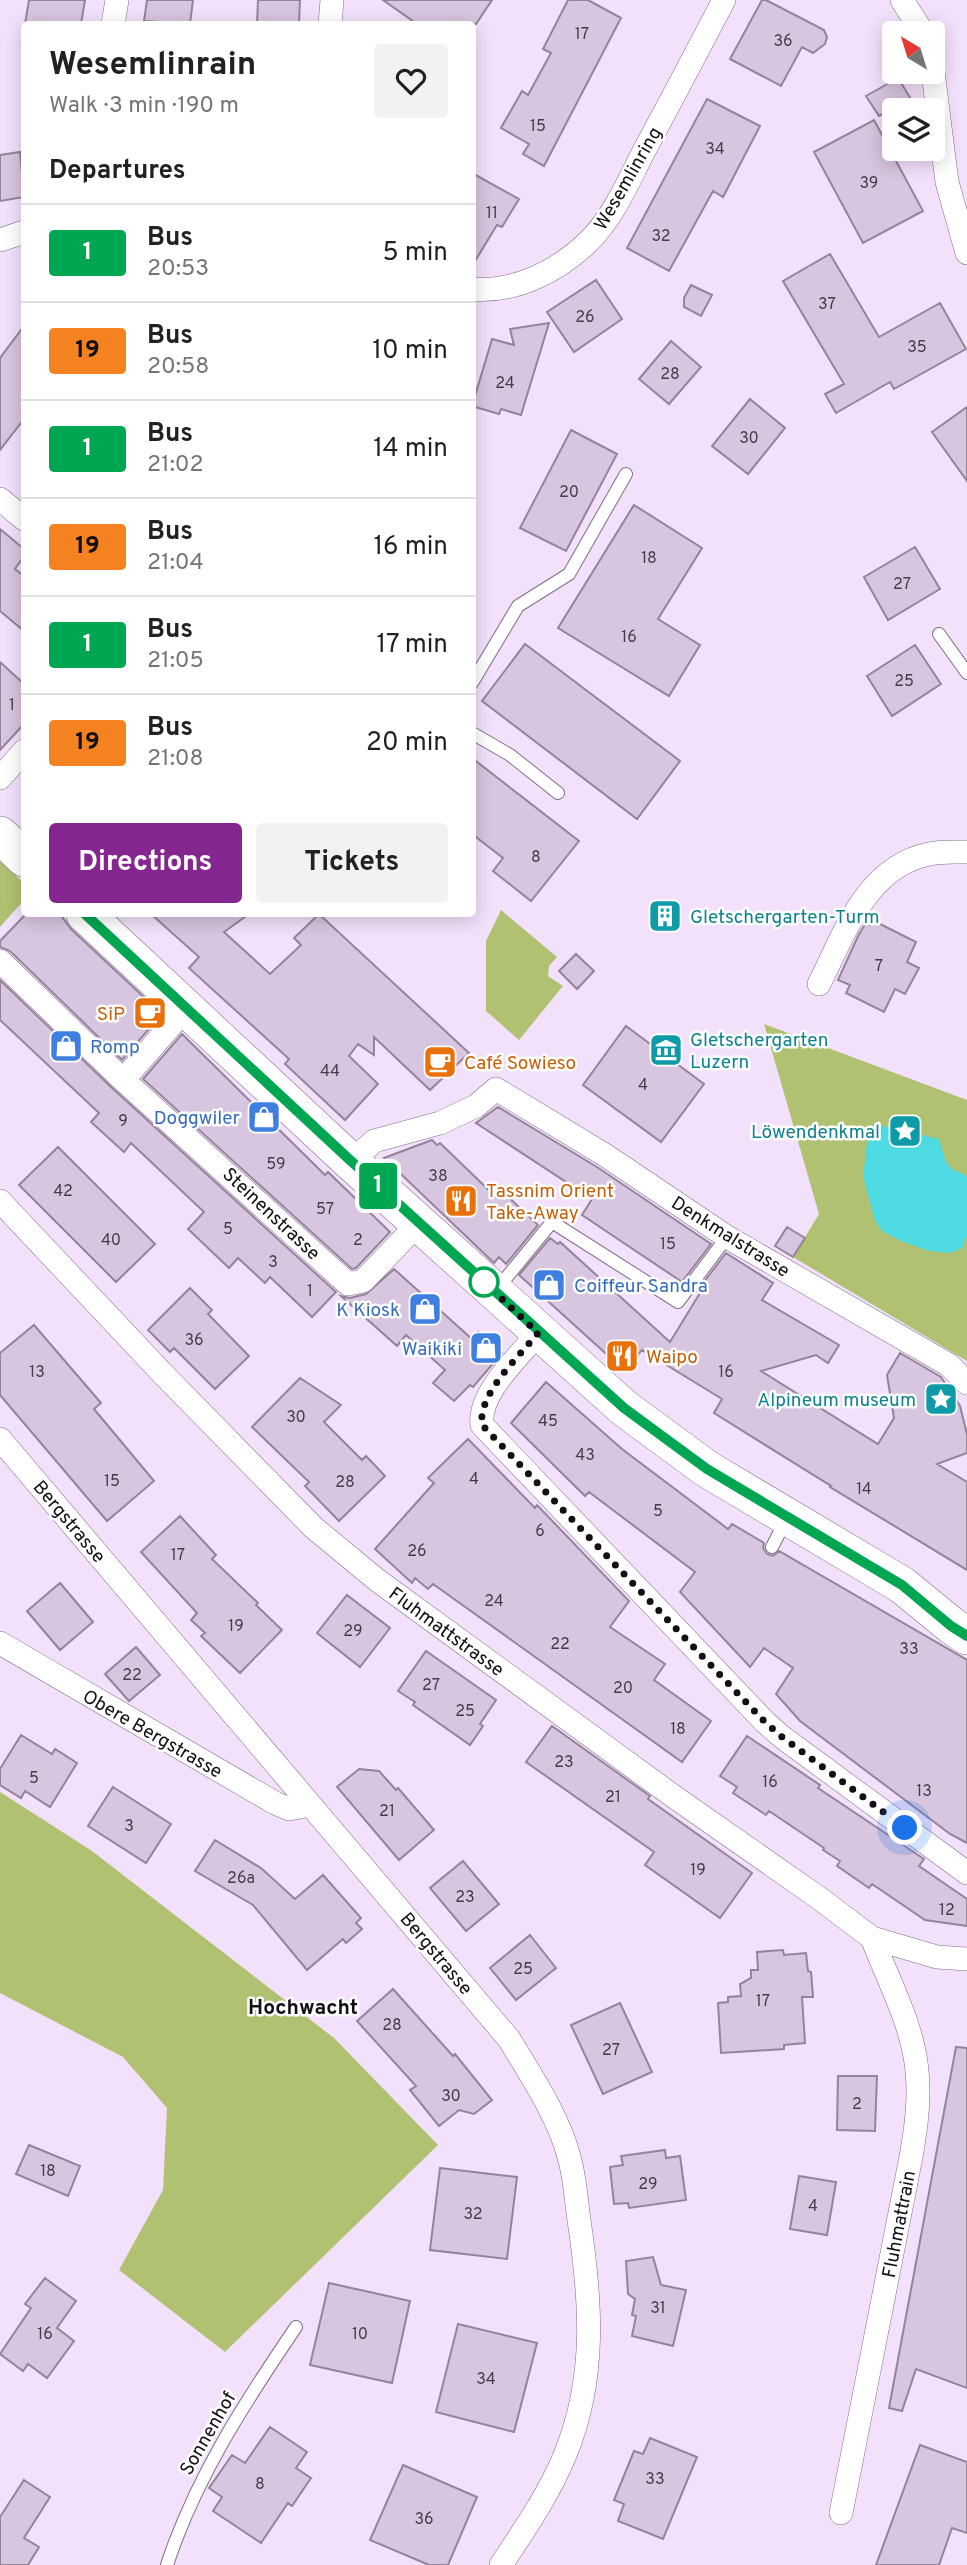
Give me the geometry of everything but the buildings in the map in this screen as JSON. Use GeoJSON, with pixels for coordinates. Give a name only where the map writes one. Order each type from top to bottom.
{"type":"FeatureCollection","features":[{"type":"Feature","properties":{"kind":"main road"},"geometry":{"type":"LineString","coordinates":[[0,835],[21,855]]}},
{"type":"Feature","properties":{"kind":"main road"},"geometry":{"type":"LineString","coordinates":[[88,917],[538,1333],[655,1433],[707,1469],[779,1532],[902,1585],[967,1608]]}},
{"type":"Feature","properties":{"kind":"main road"},"geometry":{"type":"LineString","coordinates":[[902,1585],[967,1636]]}},
{"type":"Feature","properties":{"kind":"street"},"geometry":{"type":"LineString","coordinates":[[114,21],[117,0]]}},
{"type":"Feature","properties":{"kind":"street"},"geometry":{"type":"LineString","coordinates":[[330,21],[332,0]]}},
{"type":"Feature","properties":{"kind":"street","name":"Wesemlinring"},"geometry":{"type":"LineString","coordinates":[[476,289],[487,290],[522,283],[545,273],[589,241],[614,208],[724,0]]}},
{"type":"Feature","properties":{"kind":"street"},"geometry":{"type":"LineString","coordinates":[[902,0],[915,21]]}},
{"type":"Feature","properties":{"kind":"street"},"geometry":{"type":"LineString","coordinates":[[935,84],[947,182],[967,253]]}},
{"type":"Feature","properties":{"kind":"street"},"geometry":{"type":"LineString","coordinates":[[0,499],[21,516]]}},
{"type":"Feature","properties":{"kind":"street"},"geometry":{"type":"LineString","coordinates":[[0,778],[21,754]]}},
{"type":"Feature","properties":{"kind":"street"},"geometry":{"type":"LineString","coordinates":[[819,984],[863,897],[881,877],[904,862],[930,853],[967,852]]}},
{"type":"Feature","properties":{"kind":"street","name":"Steinenstrasse"},"geometry":{"type":"LineString","coordinates":[[0,961],[121,1077],[348,1284],[363,1282],[419,1223]]}},
{"type":"Feature","properties":{"kind":"street"},"geometry":{"type":"LineString","coordinates":[[125,1078],[187,1007]]}},
{"type":"Feature","properties":{"kind":"street","name":"Denkmalstrasse"},"geometry":{"type":"LineString","coordinates":[[351,1161],[374,1141],[440,1123],[476,1106],[495,1089],[605,1155],[727,1237],[949,1365],[967,1383]]}},
{"type":"Feature","properties":{"kind":"street","name":"Fluhmattstrasse"},"geometry":{"type":"LineString","coordinates":[[0,1201],[163,1374],[314,1528],[368,1573],[872,1938],[937,1957],[967,1959]]}},
{"type":"Feature","properties":{"kind":"street"},"geometry":{"type":"LineString","coordinates":[[538,1333],[486,1397],[480,1412],[482,1425],[765,1722],[967,1873]]}},
{"type":"Feature","properties":{"kind":"street","name":"Bergstrasse"},"geometry":{"type":"LineString","coordinates":[[0,1439],[509,2039],[545,2100],[569,2156],[586,2266],[590,2349],[581,2404],[565,2455],[538,2508],[501,2565]]}},
{"type":"Feature","properties":{"kind":"street","name":"Obere Bergstrasse"},"geometry":{"type":"LineString","coordinates":[[0,1643],[275,1804],[289,1809],[310,1805]]}},
{"type":"Feature","properties":{"kind":"street","name":"Fluhmattrain"},"geometry":{"type":"LineString","coordinates":[[841,2513],[918,2110],[918,2069],[905,2022],[872,1938]]}},
{"type":"Feature","properties":{"kind":"lane"},"geometry":{"type":"LineString","coordinates":[[476,676],[519,606],[569,574],[626,474]]}},
{"type":"Feature","properties":{"kind":"lane"},"geometry":{"type":"LineString","coordinates":[[939,634],[967,673]]}},
{"type":"Feature","properties":{"kind":"lane"},"geometry":{"type":"LineString","coordinates":[[476,735],[510,755],[558,793]]}},
{"type":"Feature","properties":{"kind":"lane"},"geometry":{"type":"LineString","coordinates":[[495,1292],[552,1222],[678,1302],[727,1237]]}},
{"type":"Feature","properties":{"kind":"lane","name":"Sonnenhof"},"geometry":{"type":"LineString","coordinates":[[167,2565],[181,2522],[194,2494],[258,2383],[296,2327]]}},
{"type":"Feature","properties":{"kind":"shaded area"},"geometry":{"type":"Polygon","coordinates":[[[0,861],[21,880],[21,903],[0,927],[0,861]]]}},
{"type":"Feature","properties":{"kind":"shaded area"},"geometry":{"type":"Polygon","coordinates":[[[501,910],[557,957],[549,966],[548,976],[563,986],[519,1040],[486,1011],[486,941],[501,910]]]}},
{"type":"Feature","properties":{"kind":"shaded area"},"geometry":{"type":"Polygon","coordinates":[[[764,1024],[967,1100],[967,1361],[793,1257],[819,1214],[764,1024]]]}},
{"type":"Feature","properties":{"kind":"shaded area"},"geometry":{"type":"Polygon","coordinates":[[[873,1124],[939,1139],[949,1165],[967,1177],[967,1237],[962,1248],[950,1253],[929,1251],[882,1231],[875,1221],[863,1177],[867,1143],[873,1124]]]}},
{"type":"Feature","properties":{"kind":"shaded area"},"geometry":{"type":"Polygon","coordinates":[[[0,1792],[92,1851],[334,2038],[438,2145],[225,2352],[119,2270],[163,2190],[167,2108],[123,2057],[0,1993],[0,1792]]]}},
{"type":"Feature","properties":{"kind":"bus line","name":"1"},"geometry":{"type":"LineString","coordinates":[[88,917],[538,1333],[624,1408],[707,1469],[902,1585],[967,1636]]}},
{"type":"Feature","properties":{"kind":"place","name":"Gletschergarten-Turm"},"geometry":{"type":"Point","coordinates":[665,916]}},
{"type":"Feature","properties":{"kind":"place","name":"SiP"},"geometry":{"type":"Point","coordinates":[150,1013]}},
{"type":"Feature","properties":{"kind":"place","name":"Romp"},"geometry":{"type":"Point","coordinates":[66,1046]}},
{"type":"Feature","properties":{"kind":"place","name":"Gletschergarten Luzern"},"geometry":{"type":"Point","coordinates":[666,1050]}},
{"type":"Feature","properties":{"kind":"place","name":"Café Sowieso"},"geometry":{"type":"Point","coordinates":[440,1062]}},
{"type":"Feature","properties":{"kind":"place","name":"Doggwiler"},"geometry":{"type":"Point","coordinates":[264,1117]}},
{"type":"Feature","properties":{"kind":"place","name":"Löwendenkmal"},"geometry":{"type":"Point","coordinates":[905,1131]}},
{"type":"Feature","properties":{"kind":"place","name":"Tassnim Orient Take-Away"},"geometry":{"type":"Point","coordinates":[461,1201]}},
{"type":"Feature","properties":{"kind":"place","name":"Coiffeur Sandra"},"geometry":{"type":"Point","coordinates":[549,1285]}},
{"type":"Feature","properties":{"kind":"place","name":"K Kiosk"},"geometry":{"type":"Point","coordinates":[425,1309]}},
{"type":"Feature","properties":{"kind":"place","name":"Waikiki"},"geometry":{"type":"Point","coordinates":[486,1348]}},
{"type":"Feature","properties":{"kind":"place","name":"Waipo"},"geometry":{"type":"Point","coordinates":[622,1356]}},
{"type":"Feature","properties":{"kind":"place","name":"Alpineum museum"},"geometry":{"type":"Point","coordinates":[941,1399]}},
{"type":"Feature","properties":{"kind":"district","name":"Hochwacht"},"geometry":{"type":"Point","coordinates":[303,2007]}},
{"type":"Feature","properties":{"kind":"route"},"geometry":{"type":"LineString","coordinates":[[484,1282],[538,1333],[486,1397],[480,1412],[482,1425],[765,1722],[905,1828]]}}]}
